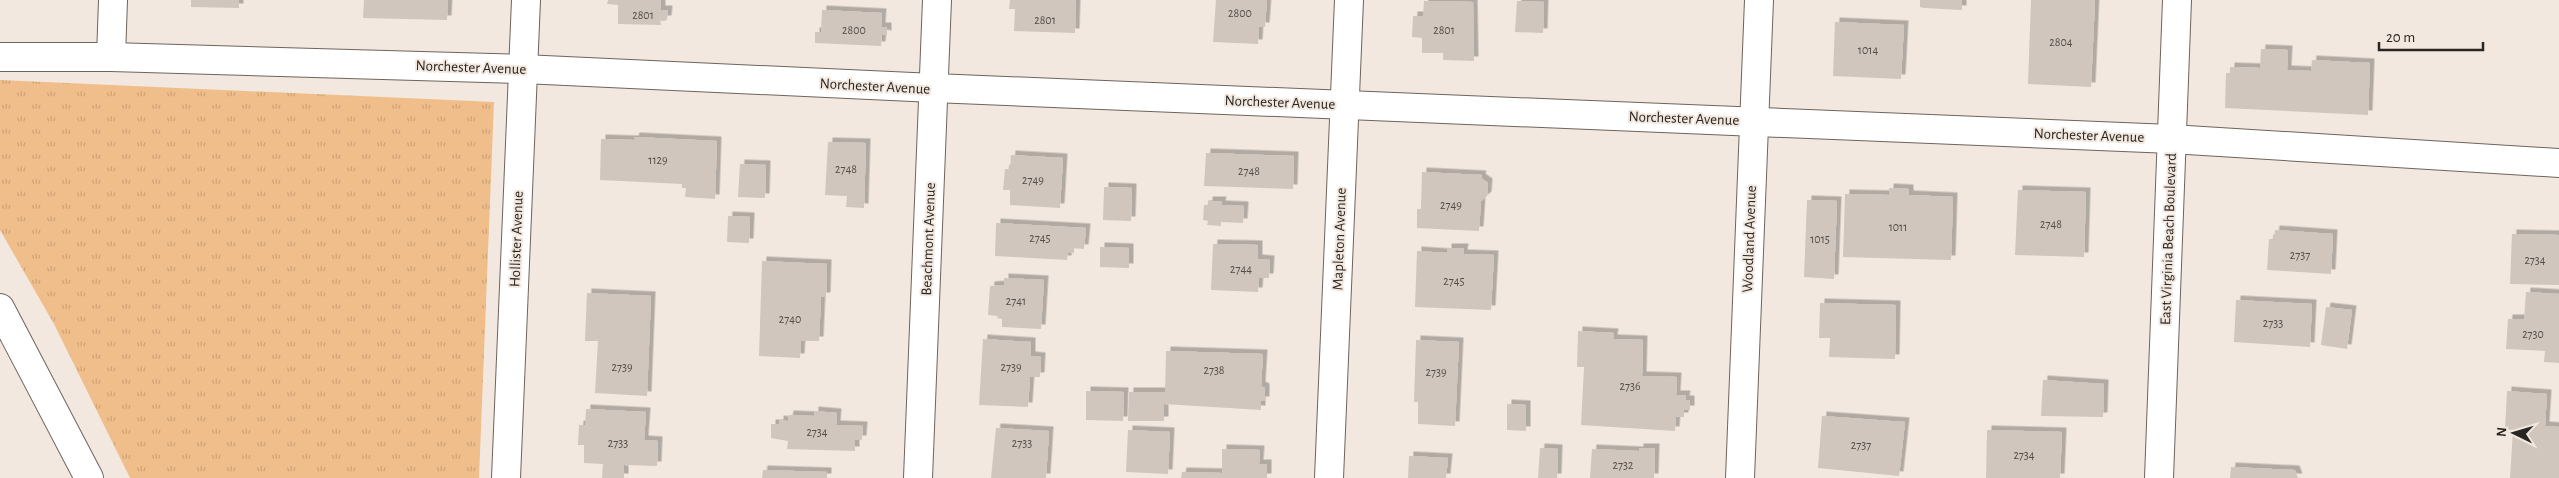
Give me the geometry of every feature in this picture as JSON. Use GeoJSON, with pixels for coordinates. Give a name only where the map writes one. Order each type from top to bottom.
{"type":"FeatureCollection","features":[{"type":"Feature","properties":{"kind":"street"},"geometry":{"type":"LineString","coordinates":[[111,57],[113,0]]}},
{"type":"Feature","properties":{"kind":"street","name":"Hollister Avenue"},"geometry":{"type":"LineString","coordinates":[[506,478],[526,0]]}},
{"type":"Feature","properties":{"kind":"street","name":"Beachmont Avenue"},"geometry":{"type":"LineString","coordinates":[[918,478],[937,0]]}},
{"type":"Feature","properties":{"kind":"street","name":"Mapleton Avenue"},"geometry":{"type":"LineString","coordinates":[[1329,478],[1349,0]]}},
{"type":"Feature","properties":{"kind":"street","name":"Woodland Avenue"},"geometry":{"type":"LineString","coordinates":[[1740,478],[1759,0]]}},
{"type":"Feature","properties":{"kind":"street","name":"East Virginia Beach Boulevard"},"geometry":{"type":"LineString","coordinates":[[2159,478],[2177,0]]}},
{"type":"Feature","properties":{"kind":"street","name":"Norchester Avenue"},"geometry":{"type":"LineString","coordinates":[[0,57],[111,57],[523,69],[934,88],[2171,139],[2559,163]]}},
{"type":"Feature","properties":{"kind":"street"},"geometry":{"type":"LineString","coordinates":[[0,308],[88,478]]}},
{"type":"Feature","properties":{"kind":"green space"},"geometry":{"type":"Polygon","coordinates":[[[0,80],[494,102],[479,478],[130,478],[54,324],[0,230],[0,80]]]}},
{"type":"Feature","properties":{"kind":"building"},"geometry":{"type":"Polygon","coordinates":[[[191,0],[239,0],[239,8],[191,7],[191,0]]]}},
{"type":"Feature","properties":{"kind":"building"},"geometry":{"type":"Polygon","coordinates":[[[364,0],[448,0],[447,20],[363,18],[364,0]]]}},
{"type":"Feature","properties":{"kind":"building"},"geometry":{"type":"Polygon","coordinates":[[[608,0],[661,0],[661,10],[668,10],[667,20],[660,20],[661,25],[618,24],[618,5],[607,4],[608,0]]]}},
{"type":"Feature","properties":{"kind":"building"},"geometry":{"type":"Polygon","coordinates":[[[1010,0],[1076,0],[1075,33],[1014,31],[1015,9],[1009,9],[1010,0]]]}},
{"type":"Feature","properties":{"kind":"building"},"geometry":{"type":"Polygon","coordinates":[[[1216,0],[1267,0],[1265,27],[1259,27],[1258,44],[1213,42],[1216,0]]]}},
{"type":"Feature","properties":{"kind":"building"},"geometry":{"type":"Polygon","coordinates":[[[1920,0],[1962,0],[1962,10],[1924,8],[1920,7],[1920,0]]]}},
{"type":"Feature","properties":{"kind":"building"},"geometry":{"type":"Polygon","coordinates":[[[2031,0],[2095,0],[2091,87],[2028,84],[2031,0]]]}},
{"type":"Feature","properties":{"kind":"building"},"geometry":{"type":"Polygon","coordinates":[[[1424,1],[1473,2],[1474,61],[1443,60],[1443,53],[1422,53],[1422,38],[1412,37],[1413,16],[1423,16],[1424,1]]]}},
{"type":"Feature","properties":{"kind":"building"},"geometry":{"type":"Polygon","coordinates":[[[1517,1],[1544,2],[1543,33],[1515,32],[1517,1]]]}},
{"type":"Feature","properties":{"kind":"building"},"geometry":{"type":"Polygon","coordinates":[[[822,10],[882,13],[881,27],[887,27],[887,35],[882,34],[881,46],[815,43],[815,32],[821,32],[822,10]]]}},
{"type":"Feature","properties":{"kind":"building"},"geometry":{"type":"Polygon","coordinates":[[[1835,22],[1904,25],[1901,79],[1833,76],[1835,22]]]}},
{"type":"Feature","properties":{"kind":"building"},"geometry":{"type":"Polygon","coordinates":[[[2261,49],[2288,50],[2287,70],[2311,71],[2312,60],[2370,63],[2368,115],[2225,108],[2226,73],[2230,73],[2230,67],[2260,68],[2261,49]]]}},
{"type":"Feature","properties":{"kind":"building"},"geometry":{"type":"Polygon","coordinates":[[[635,137],[717,141],[715,199],[685,197],[686,188],[682,188],[682,184],[600,180],[601,139],[634,140],[635,137]]]}},
{"type":"Feature","properties":{"kind":"building"},"geometry":{"type":"Polygon","coordinates":[[[828,142],[866,143],[864,208],[846,207],[847,196],[825,195],[828,142]]]}},
{"type":"Feature","properties":{"kind":"building"},"geometry":{"type":"Polygon","coordinates":[[[1206,153],[1294,156],[1293,189],[1204,186],[1206,153]]]}},
{"type":"Feature","properties":{"kind":"building"},"geometry":{"type":"Polygon","coordinates":[[[1011,155],[1063,158],[1060,208],[1010,205],[1010,190],[1003,190],[1005,169],[1010,169],[1011,155]]]}},
{"type":"Feature","properties":{"kind":"building"},"geometry":{"type":"Polygon","coordinates":[[[740,164],[766,165],[765,198],[738,197],[740,164]]]}},
{"type":"Feature","properties":{"kind":"building"},"geometry":{"type":"Polygon","coordinates":[[[1422,172],[1482,175],[1481,178],[1488,183],[1487,196],[1481,201],[1479,231],[1417,228],[1417,209],[1421,209],[1422,172]]]}},
{"type":"Feature","properties":{"kind":"building"},"geometry":{"type":"Polygon","coordinates":[[[1104,187],[1132,188],[1131,221],[1103,220],[1104,187]]]}},
{"type":"Feature","properties":{"kind":"building"},"geometry":{"type":"Polygon","coordinates":[[[1889,188],[1909,189],[1909,195],[1953,197],[1951,260],[1843,257],[1845,194],[1889,195],[1889,188]]]}},
{"type":"Feature","properties":{"kind":"building"},"geometry":{"type":"Polygon","coordinates":[[[2018,190],[2086,192],[2084,257],[2015,255],[2018,190]]]}},
{"type":"Feature","properties":{"kind":"building"},"geometry":{"type":"Polygon","coordinates":[[[1807,200],[1837,201],[1834,279],[1804,277],[1807,200]]]}},
{"type":"Feature","properties":{"kind":"building"},"geometry":{"type":"Polygon","coordinates":[[[1208,201],[1222,201],[1221,205],[1244,206],[1243,223],[1221,222],[1221,226],[1207,225],[1208,221],[1203,220],[1204,205],[1208,205],[1208,201]]]}},
{"type":"Feature","properties":{"kind":"building"},"geometry":{"type":"Polygon","coordinates":[[[728,216],[750,217],[749,243],[727,242],[728,216]]]}},
{"type":"Feature","properties":{"kind":"building"},"geometry":{"type":"Polygon","coordinates":[[[996,223],[1086,228],[1084,249],[1074,248],[1074,253],[1068,252],[1067,260],[995,256],[996,223]]]}},
{"type":"Feature","properties":{"kind":"building"},"geometry":{"type":"Polygon","coordinates":[[[2275,230],[2333,234],[2331,274],[2267,270],[2269,239],[2274,239],[2275,230]]]}},
{"type":"Feature","properties":{"kind":"building"},"geometry":{"type":"Polygon","coordinates":[[[2512,234],[2559,235],[2559,285],[2510,284],[2512,234]]]}},
{"type":"Feature","properties":{"kind":"building"},"geometry":{"type":"Polygon","coordinates":[[[1213,244],[1258,245],[1258,259],[1270,260],[1269,278],[1259,278],[1258,292],[1211,290],[1213,244]]]}},
{"type":"Feature","properties":{"kind":"building"},"geometry":{"type":"Polygon","coordinates":[[[1100,247],[1129,248],[1129,268],[1100,267],[1100,247]]]}},
{"type":"Feature","properties":{"kind":"building"},"geometry":{"type":"Polygon","coordinates":[[[1447,248],[1464,248],[1463,254],[1494,255],[1491,310],[1415,307],[1417,251],[1447,253],[1447,248]]]}},
{"type":"Feature","properties":{"kind":"building"},"geometry":{"type":"Polygon","coordinates":[[[762,261],[827,264],[826,297],[821,297],[819,341],[801,341],[800,358],[759,356],[762,261]]]}},
{"type":"Feature","properties":{"kind":"building"},"geometry":{"type":"Polygon","coordinates":[[[1004,278],[1044,280],[1041,329],[1002,327],[1002,319],[997,318],[998,316],[988,315],[990,286],[1004,285],[1004,278]]]}},
{"type":"Feature","properties":{"kind":"building"},"geometry":{"type":"Polygon","coordinates":[[[2526,292],[2559,294],[2559,363],[2544,362],[2545,351],[2506,349],[2508,319],[2524,319],[2526,292]]]}},
{"type":"Feature","properties":{"kind":"building"},"geometry":{"type":"Polygon","coordinates":[[[587,293],[651,296],[647,396],[595,393],[598,341],[585,341],[587,293]]]}},
{"type":"Feature","properties":{"kind":"building"},"geometry":{"type":"Polygon","coordinates":[[[2236,300],[2312,304],[2310,347],[2234,342],[2236,300]]]}},
{"type":"Feature","properties":{"kind":"building"},"geometry":{"type":"Polygon","coordinates":[[[1820,303],[1896,305],[1895,359],[1829,357],[1830,338],[1819,338],[1820,303]]]}},
{"type":"Feature","properties":{"kind":"building"},"geometry":{"type":"Polygon","coordinates":[[[2326,307],[2352,310],[2347,349],[2321,345],[2326,307]]]}},
{"type":"Feature","properties":{"kind":"building"},"geometry":{"type":"Polygon","coordinates":[[[1578,331],[1614,333],[1613,339],[1643,340],[1642,376],[1677,377],[1676,395],[1686,395],[1685,400],[1690,400],[1690,410],[1684,410],[1684,417],[1676,417],[1675,431],[1581,425],[1584,367],[1577,367],[1578,331]]]}},
{"type":"Feature","properties":{"kind":"building"},"geometry":{"type":"Polygon","coordinates":[[[983,339],[1031,342],[1031,356],[1041,357],[1040,377],[1030,377],[1028,407],[979,405],[983,339]]]}},
{"type":"Feature","properties":{"kind":"building"},"geometry":{"type":"Polygon","coordinates":[[[1416,340],[1459,342],[1455,426],[1418,424],[1418,402],[1414,402],[1416,340]]]}},
{"type":"Feature","properties":{"kind":"building"},"geometry":{"type":"Polygon","coordinates":[[[1166,351],[1263,354],[1261,386],[1265,388],[1265,401],[1261,401],[1261,410],[1164,404],[1164,421],[1128,421],[1129,392],[1165,392],[1166,351]]]}},
{"type":"Feature","properties":{"kind":"building"},"geometry":{"type":"Polygon","coordinates":[[[2043,380],[2104,384],[2103,417],[2041,416],[2043,380]]]}},
{"type":"Feature","properties":{"kind":"building"},"geometry":{"type":"Polygon","coordinates":[[[1086,391],[1124,392],[1123,421],[1086,420],[1086,391]]]}},
{"type":"Feature","properties":{"kind":"building"},"geometry":{"type":"Polygon","coordinates":[[[2507,391],[2547,394],[2545,426],[2559,427],[2559,478],[2510,478],[2513,430],[2505,429],[2507,391]]]}},
{"type":"Feature","properties":{"kind":"building"},"geometry":{"type":"Polygon","coordinates":[[[1507,404],[1526,405],[1526,431],[1507,430],[1507,404]]]}},
{"type":"Feature","properties":{"kind":"building"},"geometry":{"type":"Polygon","coordinates":[[[586,409],[646,412],[644,440],[658,441],[657,466],[624,465],[624,478],[602,478],[603,464],[584,463],[584,445],[578,445],[579,425],[585,425],[586,409]]]}},
{"type":"Feature","properties":{"kind":"building"},"geometry":{"type":"Polygon","coordinates":[[[814,411],[837,413],[836,425],[863,426],[862,440],[855,440],[855,451],[787,449],[788,441],[771,438],[771,424],[779,424],[779,420],[788,421],[789,415],[814,416],[814,411]]]}},
{"type":"Feature","properties":{"kind":"building"},"geometry":{"type":"Polygon","coordinates":[[[1822,416],[1905,422],[1899,476],[1818,468],[1822,416]]]}},
{"type":"Feature","properties":{"kind":"building"},"geometry":{"type":"Polygon","coordinates":[[[996,428],[1049,431],[1046,478],[991,478],[996,428]]]}},
{"type":"Feature","properties":{"kind":"building"},"geometry":{"type":"Polygon","coordinates":[[[1128,430],[1170,432],[1168,474],[1126,472],[1128,430]]]}},
{"type":"Feature","properties":{"kind":"building"},"geometry":{"type":"Polygon","coordinates":[[[1987,430],[2062,432],[2060,478],[1986,478],[1987,430]]]}},
{"type":"Feature","properties":{"kind":"building"},"geometry":{"type":"Polygon","coordinates":[[[1540,448],[1558,449],[1557,478],[1538,478],[1540,448]]]}},
{"type":"Feature","properties":{"kind":"building"},"geometry":{"type":"Polygon","coordinates":[[[1639,448],[1655,448],[1654,478],[1590,478],[1592,449],[1639,451],[1639,448]]]}},
{"type":"Feature","properties":{"kind":"building"},"geometry":{"type":"Polygon","coordinates":[[[1222,449],[1260,450],[1259,464],[1267,464],[1267,478],[1181,478],[1182,472],[1222,473],[1222,449]]]}},
{"type":"Feature","properties":{"kind":"building"},"geometry":{"type":"Polygon","coordinates":[[[1409,456],[1448,458],[1446,478],[1408,478],[1409,456]]]}},
{"type":"Feature","properties":{"kind":"building"},"geometry":{"type":"Polygon","coordinates":[[[2231,467],[2295,470],[2298,478],[2230,478],[2231,467]]]}},
{"type":"Feature","properties":{"kind":"building"},"geometry":{"type":"Polygon","coordinates":[[[763,470],[827,472],[827,478],[762,478],[763,470]]]}}]}
